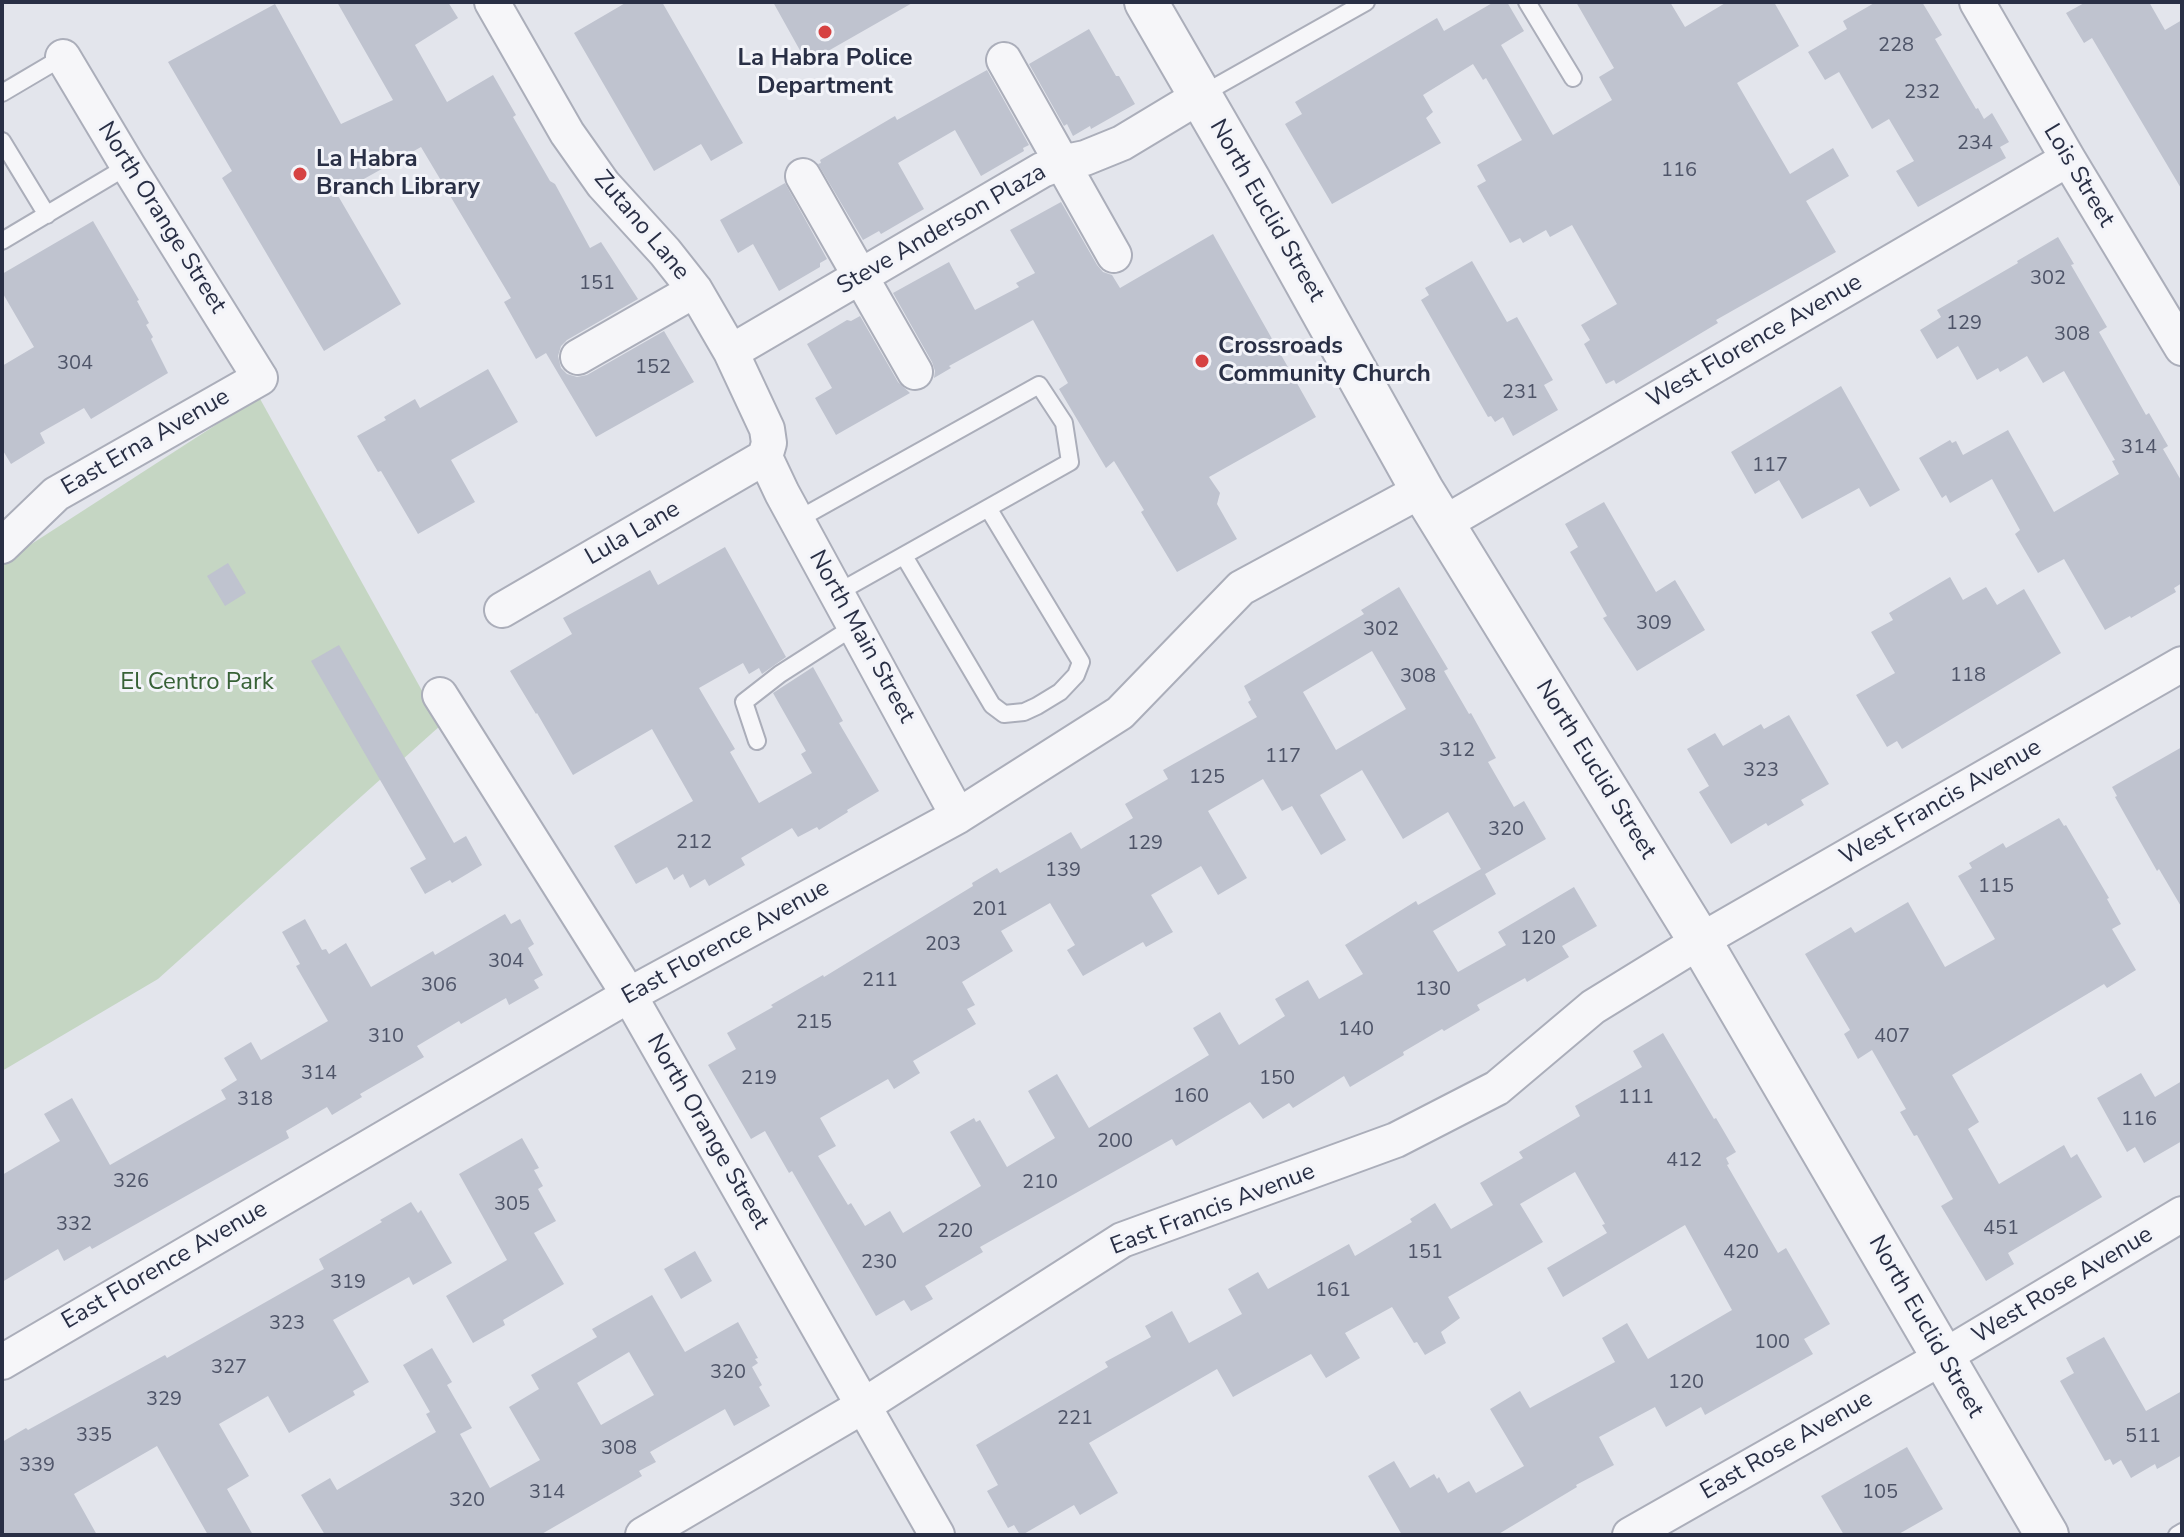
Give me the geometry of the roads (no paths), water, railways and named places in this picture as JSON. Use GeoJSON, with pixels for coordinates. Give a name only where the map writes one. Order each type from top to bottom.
{"type":"FeatureCollection","features":[{"type":"Feature","properties":{"kind":"street","name":"Zutano Lane"},"geometry":{"type":"LineString","coordinates":[[492,2],[567,133],[603,184],[695,290],[731,352],[767,429],[769,443],[765,457]]}},
{"type":"Feature","properties":{"kind":"street","name":"North Euclid Street"},"geometry":{"type":"LineString","coordinates":[[1146,2],[1433,507],[1700,941],[2047,1535]]}},
{"type":"Feature","properties":{"kind":"street","name":"Lois Street"},"geometry":{"type":"LineString","coordinates":[[1977,2],[2182,348]]}},
{"type":"Feature","properties":{"kind":"street","name":"North Orange Street"},"geometry":{"type":"LineString","coordinates":[[63,57],[260,378]]}},
{"type":"Feature","properties":{"kind":"street"},"geometry":{"type":"LineString","coordinates":[[1004,60],[1114,255]]}},
{"type":"Feature","properties":{"kind":"street","name":"Steve Anderson Plaza"},"geometry":{"type":"LineString","coordinates":[[731,352],[1042,170],[1122,143],[1200,96]]}},
{"type":"Feature","properties":{"kind":"street","name":"West Florence Avenue"},"geometry":{"type":"LineString","coordinates":[[1433,507],[2068,159]]}},
{"type":"Feature","properties":{"kind":"street"},"geometry":{"type":"LineString","coordinates":[[803,176],[915,372]]}},
{"type":"Feature","properties":{"kind":"street"},"geometry":{"type":"LineString","coordinates":[[578,357],[695,290]]}},
{"type":"Feature","properties":{"kind":"street","name":"East Erna Avenue"},"geometry":{"type":"LineString","coordinates":[[2,546],[56,494],[260,378]]}},
{"type":"Feature","properties":{"kind":"street","name":"North Main Street"},"geometry":{"type":"LineString","coordinates":[[765,457],[958,816]]}},
{"type":"Feature","properties":{"kind":"street","name":"Lula Lane"},"geometry":{"type":"LineString","coordinates":[[502,610],[765,457]]}},
{"type":"Feature","properties":{"kind":"street","name":"East Florence Avenue"},"geometry":{"type":"LineString","coordinates":[[2,1362],[629,995],[958,816],[1120,713],[1241,588],[1433,507]]}},
{"type":"Feature","properties":{"kind":"street","name":"West Francis Avenue"},"geometry":{"type":"LineString","coordinates":[[1700,941],[2182,664]]}},
{"type":"Feature","properties":{"kind":"street","name":"North Orange Street"},"geometry":{"type":"LineString","coordinates":[[440,695],[629,995],[937,1535]]}},
{"type":"Feature","properties":{"kind":"street","name":"East Francis Avenue"},"geometry":{"type":"LineString","coordinates":[[643,1535],[863,1406],[1122,1240],[1396,1140],[1497,1088],[1593,1007],[1700,941]]}},
{"type":"Feature","properties":{"kind":"street","name":"West Rose Avenue"},"geometry":{"type":"LineString","coordinates":[[1943,1357],[2182,1214]]}},
{"type":"Feature","properties":{"kind":"street","name":"East Rose Avenue"},"geometry":{"type":"LineString","coordinates":[[1630,1535],[1943,1357]]}},
{"type":"Feature","properties":{"kind":"lane"},"geometry":{"type":"LineString","coordinates":[[1200,96],[1366,2]]}},
{"type":"Feature","properties":{"kind":"lane"},"geometry":{"type":"LineString","coordinates":[[1527,2],[1573,78]]}},
{"type":"Feature","properties":{"kind":"lane"},"geometry":{"type":"LineString","coordinates":[[2,93],[63,57]]}},
{"type":"Feature","properties":{"kind":"lane"},"geometry":{"type":"LineString","coordinates":[[2,141],[47,215]]}},
{"type":"Feature","properties":{"kind":"lane"},"geometry":{"type":"LineString","coordinates":[[2,241],[128,166]]}},
{"type":"Feature","properties":{"kind":"lane"},"geometry":{"type":"LineString","coordinates":[[797,520],[1039,385],[1064,423],[1070,462],[837,593]]}},
{"type":"Feature","properties":{"kind":"lane"},"geometry":{"type":"LineString","coordinates":[[904,556],[992,705],[1004,714],[1024,712],[1037,706],[1060,692],[1076,675],[1081,662],[988,508]]}},
{"type":"Feature","properties":{"kind":"lane"},"geometry":{"type":"LineString","coordinates":[[757,741],[744,702],[780,674],[855,626]]}},
{"type":"Feature","properties":{"kind":"place","name":"La Habra Police Department"},"geometry":{"type":"Point","coordinates":[825,32]}},
{"type":"Feature","properties":{"kind":"place","name":"La Habra Branch Library"},"geometry":{"type":"Point","coordinates":[300,174]}},
{"type":"Feature","properties":{"kind":"place","name":"Crossroads Community Church"},"geometry":{"type":"Point","coordinates":[1202,361]}},
{"type":"Feature","properties":{"kind":"park label","name":"El Centro Park"},"geometry":{"type":"Point","coordinates":[197,683]}}]}
